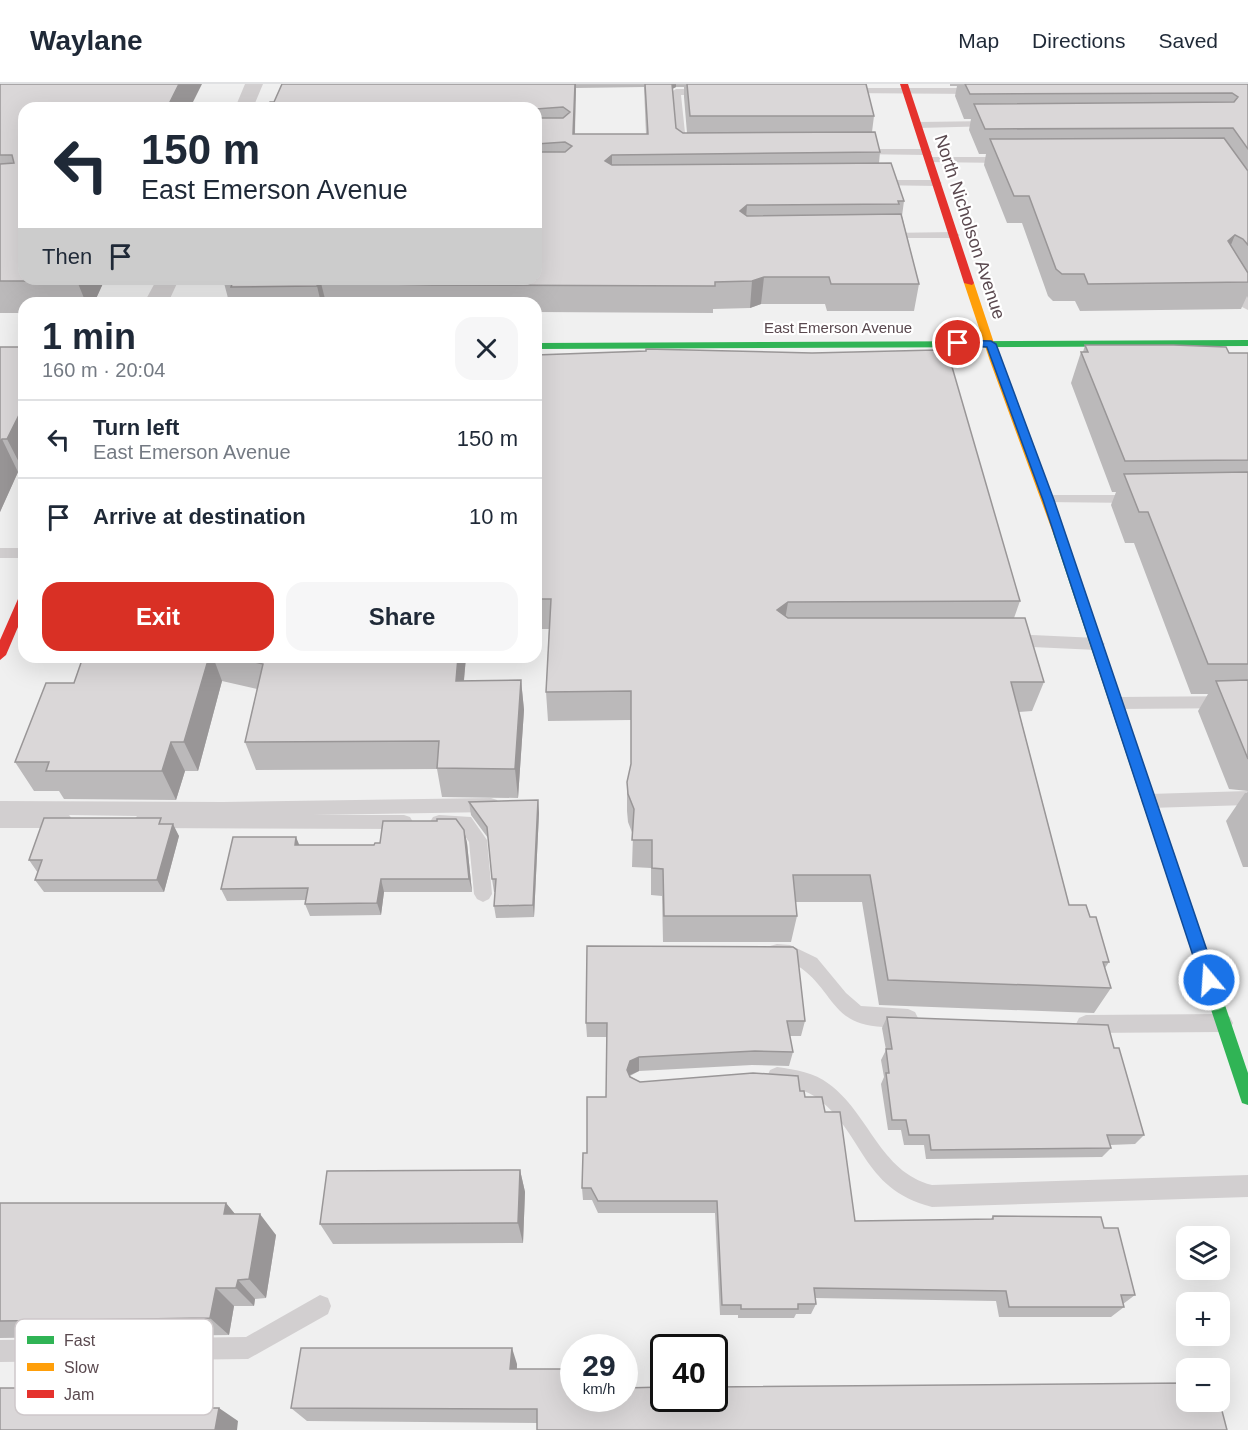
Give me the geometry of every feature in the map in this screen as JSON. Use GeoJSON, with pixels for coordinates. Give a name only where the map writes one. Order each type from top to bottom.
{"type":"FeatureCollection","features":[{"type":"Feature","properties":{"kind":"street"},"geometry":{"type":"LineString","coordinates":[[246,102],[254,84]]}},
{"type":"Feature","properties":{"kind":"street","name":"North Nicholson Avenue"},"geometry":{"type":"LineString","coordinates":[[905,88],[991,344],[1048,500],[1248,1096]]}},
{"type":"Feature","properties":{"kind":"street","name":"East Emerson Avenue"},"geometry":{"type":"LineString","coordinates":[[542,346],[1248,343]]}},
{"type":"Feature","properties":{"kind":"street"},"geometry":{"type":"LineString","coordinates":[[0,655],[17,629]]}},
{"type":"Feature","properties":{"kind":"lane"},"geometry":{"type":"LineString","coordinates":[[840,92],[905,88],[989,91]]}},
{"type":"Feature","properties":{"kind":"lane"},"geometry":{"type":"LineString","coordinates":[[694,153],[682,153],[676,92],[723,92]]}},
{"type":"Feature","properties":{"kind":"lane"},"geometry":{"type":"LineString","coordinates":[[918,125],[1007,124]]}},
{"type":"Feature","properties":{"kind":"lane"},"geometry":{"type":"LineString","coordinates":[[847,153],[1019,160]]}},
{"type":"Feature","properties":{"kind":"lane"},"geometry":{"type":"LineString","coordinates":[[862,183],[937,183]]}},
{"type":"Feature","properties":{"kind":"lane"},"geometry":{"type":"LineString","coordinates":[[872,236],[955,235]]}},
{"type":"Feature","properties":{"kind":"lane"},"geometry":{"type":"LineString","coordinates":[[1225,267],[1248,307]]}},
{"type":"Feature","properties":{"kind":"lane"},"geometry":{"type":"LineString","coordinates":[[1048,500],[1155,498]]}},
{"type":"Feature","properties":{"kind":"lane"},"geometry":{"type":"LineString","coordinates":[[0,553],[18,553]]}},
{"type":"Feature","properties":{"kind":"lane"},"geometry":{"type":"LineString","coordinates":[[995,639],[1097,644]]}},
{"type":"Feature","properties":{"kind":"lane"},"geometry":{"type":"LineString","coordinates":[[1116,703],[1248,702]]}},
{"type":"Feature","properties":{"kind":"lane"},"geometry":{"type":"LineString","coordinates":[[1149,801],[1248,798]]}},
{"type":"Feature","properties":{"kind":"lane"},"geometry":{"type":"LineString","coordinates":[[0,808],[223,809],[512,805]]}},
{"type":"Feature","properties":{"kind":"lane"},"geometry":{"type":"LineString","coordinates":[[0,821],[465,822],[478,840],[483,894]]}},
{"type":"Feature","properties":{"kind":"lane"},"geometry":{"type":"LineString","coordinates":[[759,952],[792,952],[811,963],[848,1009],[866,1016],[921,1019]]}},
{"type":"Feature","properties":{"kind":"lane"},"geometry":{"type":"LineString","coordinates":[[1071,1024],[1223,1023]]}},
{"type":"Feature","properties":{"kind":"lane"},"geometry":{"type":"LineString","coordinates":[[753,1078],[788,1076],[813,1083],[832,1098],[889,1172],[909,1189],[932,1196],[1248,1186]]}},
{"type":"Feature","properties":{"kind":"lane"},"geometry":{"type":"LineString","coordinates":[[213,1349],[248,1348],[320,1306]]}},
{"type":"Feature","properties":{"kind":"lane"},"geometry":{"type":"LineString","coordinates":[[0,1352],[15,1352]]}},
{"type":"Feature","properties":{"kind":"building"},"geometry":{"type":"Polygon","coordinates":[[[0,84],[179,84],[170,102],[18,102],[18,281],[0,281],[0,164],[14,163],[12,155],[0,155],[0,84]]]}},
{"type":"Feature","properties":{"kind":"building"},"geometry":{"type":"Polygon","coordinates":[[[282,84],[575,84],[573,134],[648,134],[645,84],[672,84],[676,128],[683,133],[875,132],[880,152],[612,155],[605,161],[612,165],[891,163],[904,201],[898,201],[899,204],[747,205],[740,211],[747,216],[901,214],[919,284],[831,284],[829,277],[764,277],[752,281],[715,282],[715,286],[432,285],[542,285],[542,152],[565,152],[572,146],[565,142],[542,144],[542,118],[563,118],[570,112],[563,107],[542,109],[542,102],[274,102],[282,84]]]}},
{"type":"Feature","properties":{"kind":"building"},"geometry":{"type":"Polygon","coordinates":[[[687,84],[866,84],[874,116],[690,116],[687,84]]]}},
{"type":"Feature","properties":{"kind":"building"},"geometry":{"type":"Polygon","coordinates":[[[965,84],[1248,84],[1248,149],[1233,128],[985,129],[974,104],[1234,102],[1238,97],[1232,93],[970,94],[965,84]]]}},
{"type":"Feature","properties":{"kind":"building"},"geometry":{"type":"Polygon","coordinates":[[[1224,138],[1248,171],[1248,245],[1235,235],[1228,241],[1248,273],[1248,282],[1088,284],[1084,274],[1062,274],[1056,269],[1029,196],[1014,196],[990,139],[1224,138]]]}},
{"type":"Feature","properties":{"kind":"building"},"geometry":{"type":"Polygon","coordinates":[[[232,285],[317,285],[317,286],[231,287],[232,285]]]}},
{"type":"Feature","properties":{"kind":"building"},"geometry":{"type":"Polygon","coordinates":[[[1085,345],[1226,347],[1229,353],[1248,353],[1248,460],[1125,461],[1081,352],[1088,352],[1085,345]]]}},
{"type":"Feature","properties":{"kind":"building"},"geometry":{"type":"Polygon","coordinates":[[[0,347],[18,347],[18,417],[7,439],[2,439],[0,443],[0,347]]]}},
{"type":"Feature","properties":{"kind":"building"},"geometry":{"type":"Polygon","coordinates":[[[646,349],[812,353],[936,350],[937,353],[948,353],[1020,601],[788,602],[777,610],[788,618],[1025,618],[1044,682],[1011,682],[1069,905],[1086,905],[1090,917],[1096,917],[1109,962],[1103,962],[1111,988],[888,980],[870,875],[793,875],[797,916],[664,916],[663,869],[652,868],[652,840],[632,840],[634,809],[628,794],[627,782],[631,764],[631,691],[546,692],[551,599],[542,599],[542,355],[646,351],[646,349]]]}},
{"type":"Feature","properties":{"kind":"building"},"geometry":{"type":"Polygon","coordinates":[[[1248,472],[1248,664],[1208,664],[1148,512],[1139,512],[1124,474],[1248,472]]]}},
{"type":"Feature","properties":{"kind":"building"},"geometry":{"type":"Polygon","coordinates":[[[81,663],[207,663],[184,742],[171,742],[162,771],[46,771],[49,762],[15,762],[46,683],[74,683],[81,663]]]}},
{"type":"Feature","properties":{"kind":"building"},"geometry":{"type":"Polygon","coordinates":[[[259,663],[458,663],[456,681],[521,680],[515,769],[437,768],[439,741],[245,742],[263,664],[259,663]]]}},
{"type":"Feature","properties":{"kind":"building"},"geometry":{"type":"Polygon","coordinates":[[[1248,680],[1248,759],[1216,681],[1248,680]]]}},
{"type":"Feature","properties":{"kind":"building"},"geometry":{"type":"Polygon","coordinates":[[[538,800],[533,905],[494,906],[496,879],[492,879],[487,827],[469,802],[538,800]]]}},
{"type":"Feature","properties":{"kind":"building"},"geometry":{"type":"Polygon","coordinates":[[[44,818],[161,818],[159,824],[173,824],[157,880],[35,880],[42,860],[29,860],[44,818]]]}},
{"type":"Feature","properties":{"kind":"building"},"geometry":{"type":"Polygon","coordinates":[[[437,819],[456,819],[464,830],[469,879],[381,879],[377,903],[305,904],[308,888],[221,889],[233,837],[296,837],[295,845],[374,845],[380,843],[383,821],[437,821],[437,819]]]}},
{"type":"Feature","properties":{"kind":"building"},"geometry":{"type":"Polygon","coordinates":[[[587,946],[793,947],[797,950],[805,1021],[787,1021],[793,1052],[755,1051],[639,1057],[630,1061],[627,1070],[630,1077],[640,1082],[753,1073],[798,1076],[800,1091],[804,1091],[805,1097],[822,1097],[825,1112],[840,1112],[855,1221],[993,1219],[993,1216],[1101,1217],[1104,1228],[1118,1228],[1135,1295],[1121,1295],[1124,1307],[1009,1307],[1006,1291],[814,1288],[816,1304],[798,1304],[798,1309],[741,1309],[741,1305],[722,1305],[717,1201],[598,1201],[591,1188],[582,1188],[583,1153],[587,1153],[587,1097],[606,1097],[607,1023],[586,1023],[587,946]]]}},
{"type":"Feature","properties":{"kind":"building"},"geometry":{"type":"Polygon","coordinates":[[[887,1017],[1108,1025],[1114,1048],[1119,1048],[1144,1135],[1107,1135],[1111,1148],[931,1150],[929,1135],[909,1135],[906,1120],[892,1120],[886,1073],[889,1073],[886,1049],[892,1049],[887,1017]]]}},
{"type":"Feature","properties":{"kind":"building"},"geometry":{"type":"Polygon","coordinates":[[[520,1170],[518,1223],[320,1224],[327,1171],[520,1170]]]}},
{"type":"Feature","properties":{"kind":"building"},"geometry":{"type":"Polygon","coordinates":[[[0,1203],[226,1203],[224,1214],[260,1214],[249,1279],[238,1280],[236,1288],[216,1288],[210,1318],[0,1321],[0,1203]]]}},
{"type":"Feature","properties":{"kind":"building"},"geometry":{"type":"Polygon","coordinates":[[[301,1348],[512,1348],[510,1369],[560,1369],[560,1412],[638,1412],[638,1388],[650,1387],[650,1412],[728,1412],[728,1387],[1176,1383],[1176,1412],[1222,1412],[1227,1430],[537,1430],[537,1409],[291,1408],[301,1348]]]}},
{"type":"Feature","properties":{"kind":"building"},"geometry":{"type":"Polygon","coordinates":[[[0,1388],[15,1388],[15,1415],[213,1415],[213,1408],[219,1408],[215,1430],[0,1430],[0,1388]]]}},
{"type":"Feature","properties":{"kind":"traffic: fast"},"geometry":{"type":"LineString","coordinates":[[542,346],[1248,343]]}},
{"type":"Feature","properties":{"kind":"traffic: fast"},"geometry":{"type":"LineString","coordinates":[[1059,533],[1248,1097]]}},
{"type":"Feature","properties":{"kind":"traffic: slow"},"geometry":{"type":"LineString","coordinates":[[969,283],[995,361],[1059,533]]}},
{"type":"Feature","properties":{"kind":"traffic: jam"},"geometry":{"type":"LineString","coordinates":[[904,84],[969,283]]}},
{"type":"Feature","properties":{"kind":"traffic: jam"},"geometry":{"type":"LineString","coordinates":[[0,655],[18,613]]}},
{"type":"Feature","properties":{"kind":"route"},"geometry":{"type":"LineString","coordinates":[[958,343],[991,344],[995,361],[1048,500],[1209,980]]}}]}
